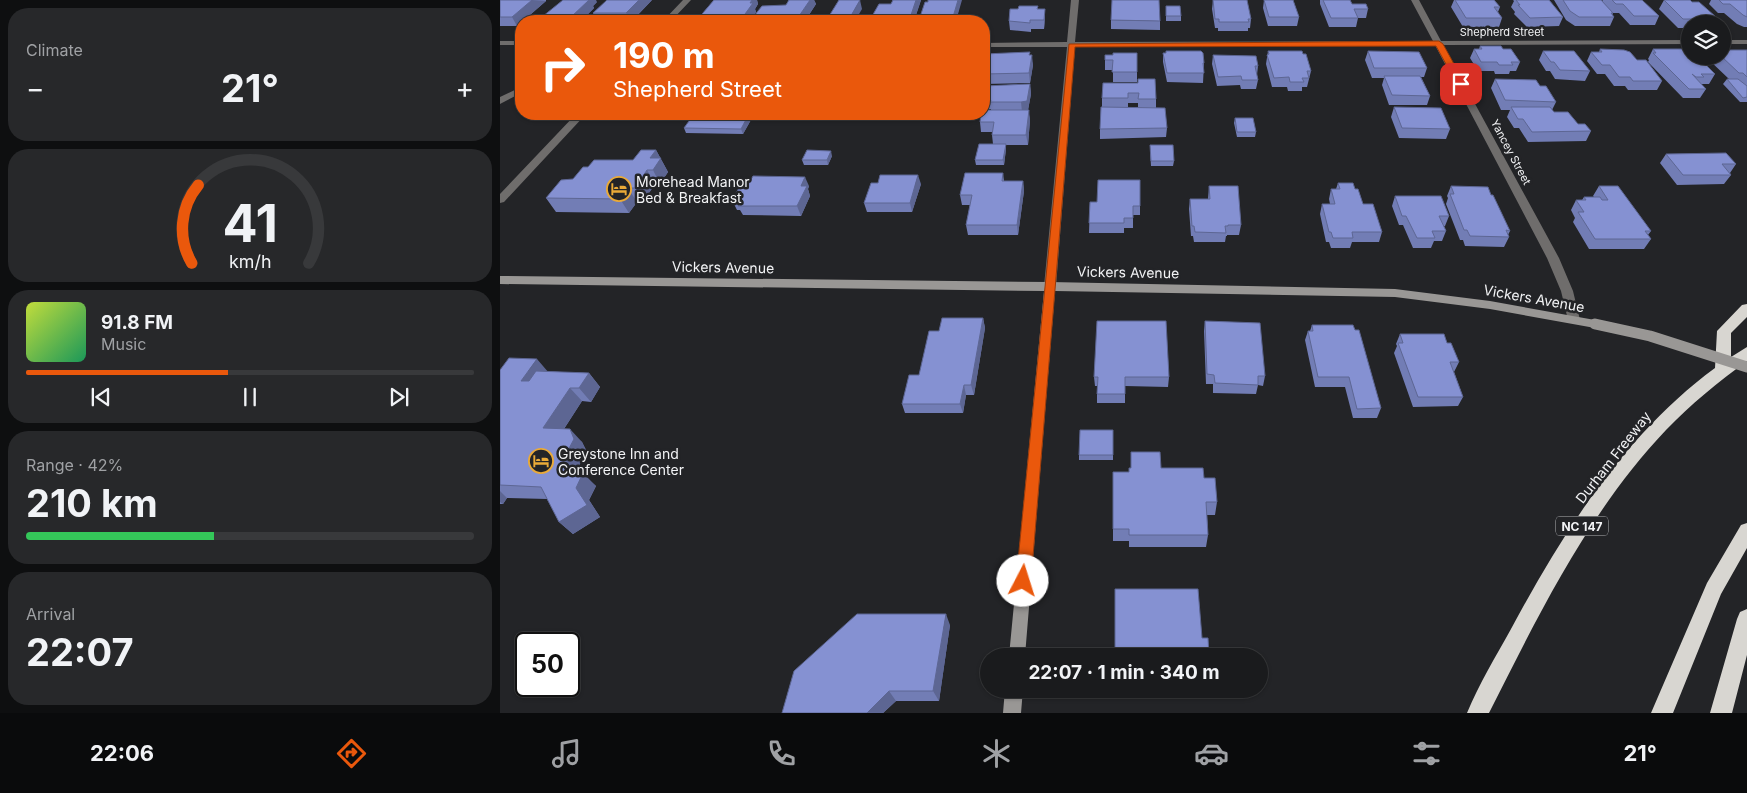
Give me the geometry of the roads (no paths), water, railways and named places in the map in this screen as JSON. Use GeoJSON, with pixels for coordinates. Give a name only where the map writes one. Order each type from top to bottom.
{"type":"FeatureCollection","features":[{"type":"Feature","properties":{"kind":"highway"},"geometry":{"type":"LineString","coordinates":[[1724,368],[1724,331],[1747,309]]}},
{"type":"Feature","properties":{"kind":"highway","name":"Durham Freeway"},"geometry":{"type":"LineString","coordinates":[[1478,713],[1516,638],[1558,562],[1599,502],[1651,433],[1724,368],[1747,353]]}},
{"type":"Feature","properties":{"kind":"highway"},"geometry":{"type":"LineString","coordinates":[[1662,713],[1714,588],[1747,531]]}},
{"type":"Feature","properties":{"kind":"highway"},"geometry":{"type":"LineString","coordinates":[[1721,713],[1747,619]]}},
{"type":"Feature","properties":{"kind":"main road","name":"Vickers Avenue"},"geometry":{"type":"LineString","coordinates":[[500,280],[1050,286],[1395,293],[1490,305],[1595,324],[1650,336],[1747,367]]}},
{"type":"Feature","properties":{"kind":"main road"},"geometry":{"type":"LineString","coordinates":[[1018,648],[1050,286]]}},
{"type":"Feature","properties":{"kind":"main road"},"geometry":{"type":"LineString","coordinates":[[1012,713],[1013,698]]}},
{"type":"Feature","properties":{"kind":"street"},"geometry":{"type":"LineString","coordinates":[[672,15],[686,0]]}},
{"type":"Feature","properties":{"kind":"street"},"geometry":{"type":"LineString","coordinates":[[1050,286],[1075,0]]}},
{"type":"Feature","properties":{"kind":"street","name":"Yancey Street"},"geometry":{"type":"LineString","coordinates":[[1416,0],[1553,258],[1567,291],[1574,320]]}},
{"type":"Feature","properties":{"kind":"street","name":"Shepherd Street"},"geometry":{"type":"LineString","coordinates":[[990,45],[1681,42]]}},
{"type":"Feature","properties":{"kind":"street"},"geometry":{"type":"LineString","coordinates":[[1731,42],[1747,42]]}},
{"type":"Feature","properties":{"kind":"street"},"geometry":{"type":"LineString","coordinates":[[500,43],[515,43]]}},
{"type":"Feature","properties":{"kind":"street"},"geometry":{"type":"LineString","coordinates":[[500,101],[515,93]]}},
{"type":"Feature","properties":{"kind":"street"},"geometry":{"type":"LineString","coordinates":[[500,200],[575,120]]}},
{"type":"Feature","properties":{"kind":"place","name":"Morehead Manor Bed & Breakfast"},"geometry":{"type":"Point","coordinates":[619,189]}},
{"type":"Feature","properties":{"kind":"place","name":"Greystone Inn and Conference Center"},"geometry":{"type":"Point","coordinates":[541,461]}}]}
